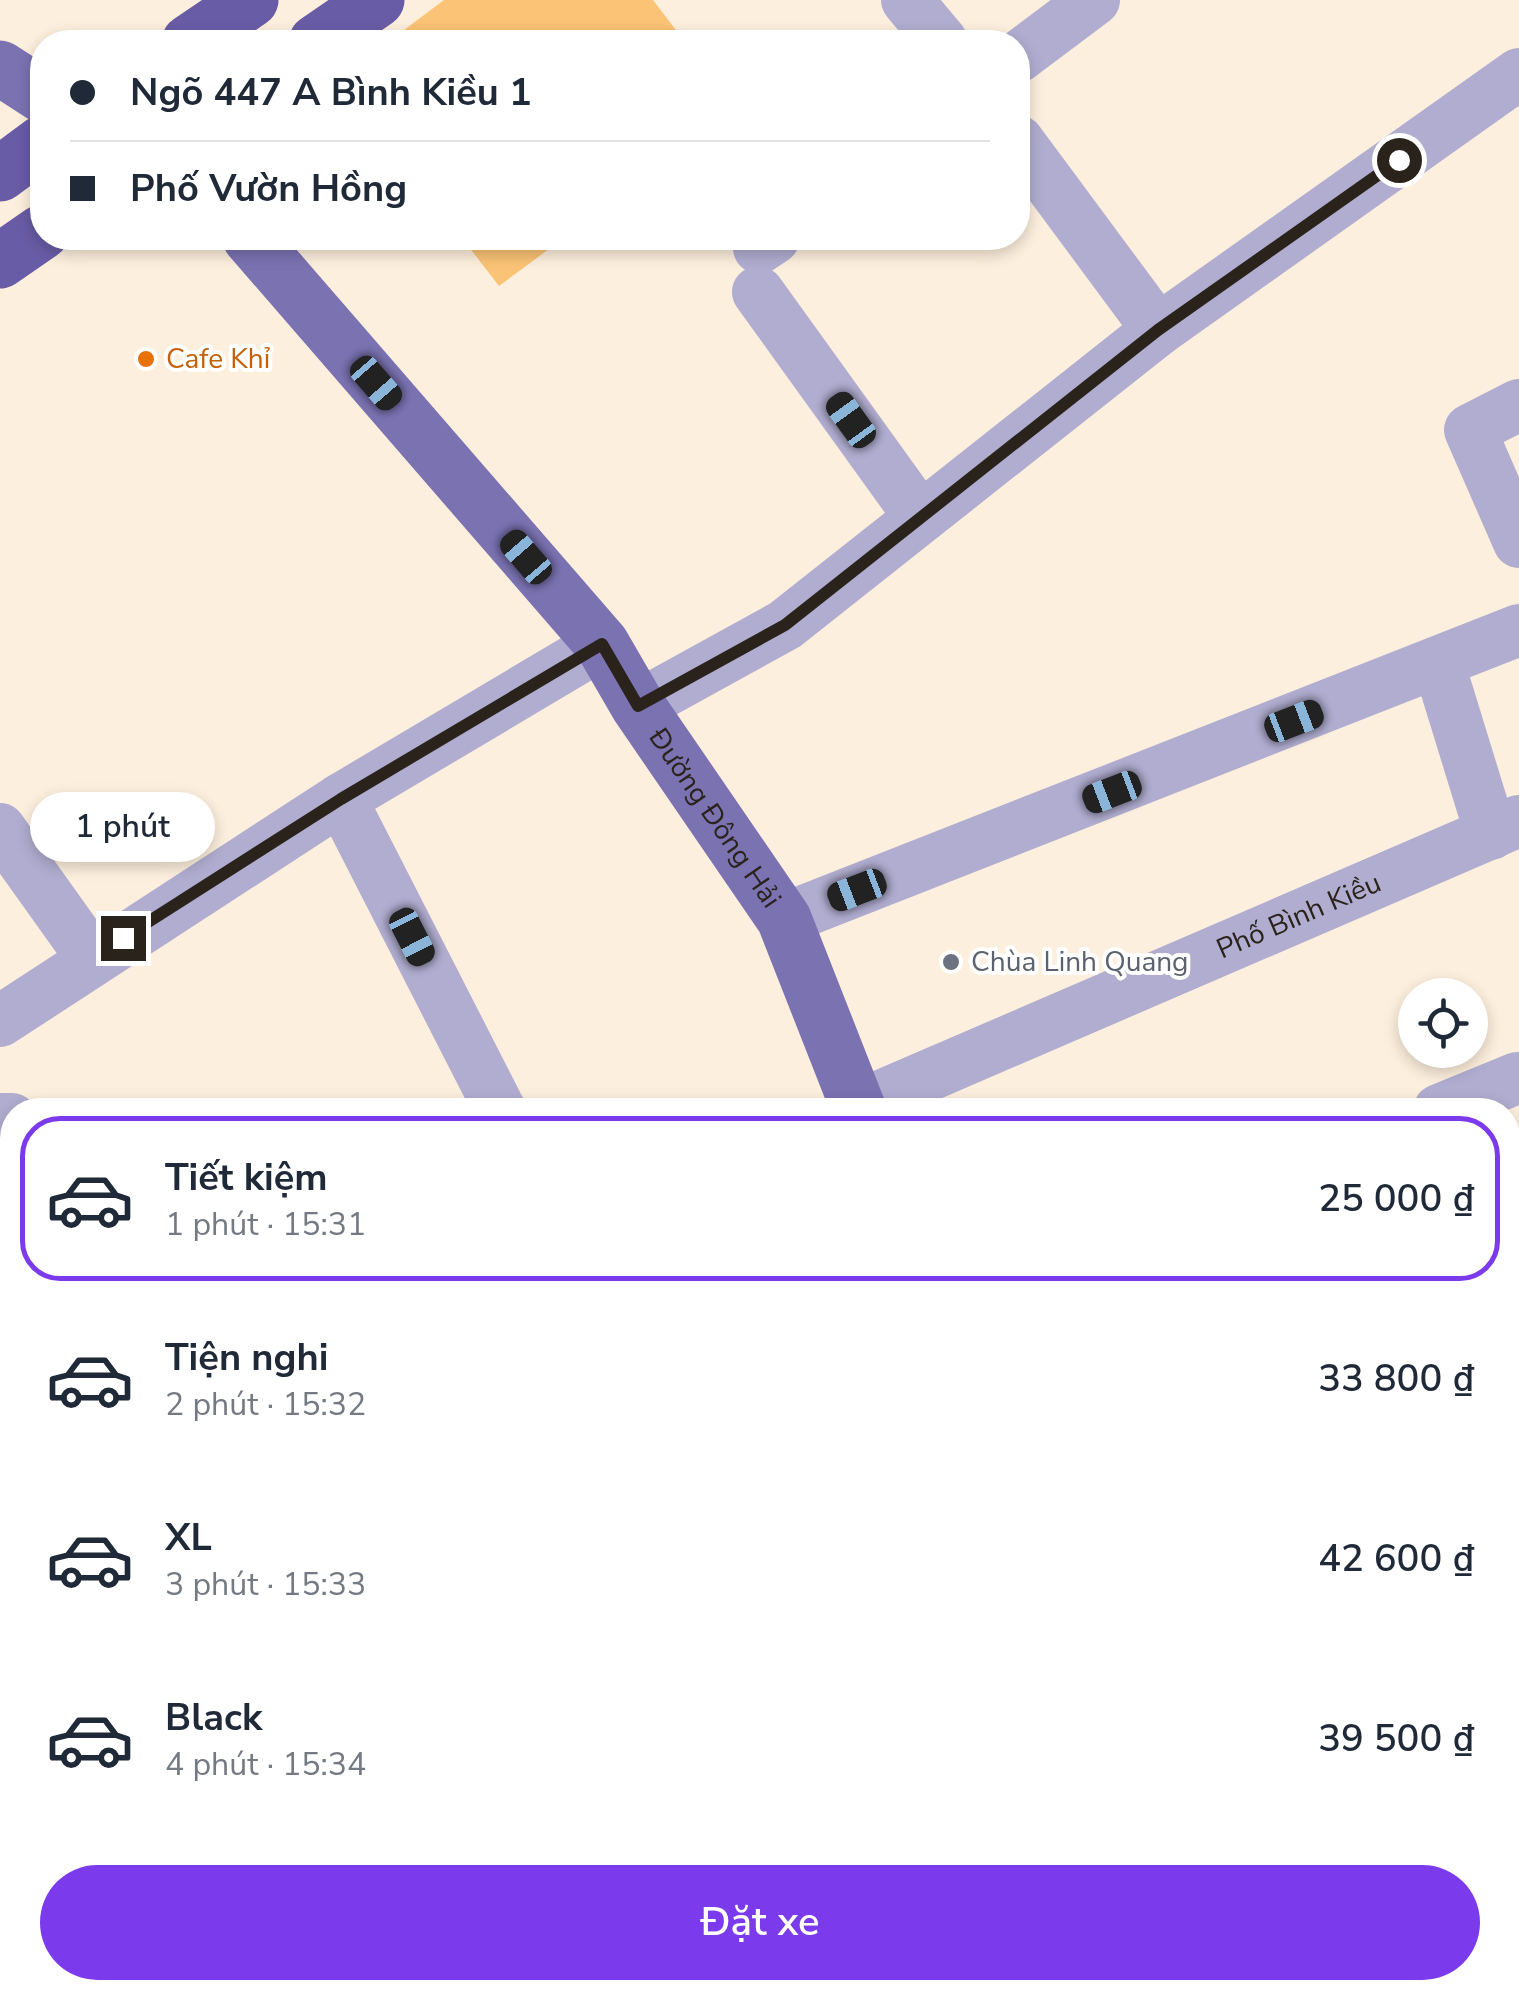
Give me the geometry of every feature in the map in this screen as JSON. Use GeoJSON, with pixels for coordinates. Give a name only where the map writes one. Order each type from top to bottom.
{"type":"FeatureCollection","features":[{"type":"Feature","properties":{"kind":"highway"},"geometry":{"type":"LineString","coordinates":[[207,30],[251,0]]}},
{"type":"Feature","properties":{"kind":"highway"},"geometry":{"type":"LineString","coordinates":[[333,30],[377,0]]}},
{"type":"Feature","properties":{"kind":"highway"},"geometry":{"type":"LineString","coordinates":[[0,174],[30,153]]}},
{"type":"Feature","properties":{"kind":"highway"},"geometry":{"type":"LineString","coordinates":[[0,261],[30,240]]}},
{"type":"Feature","properties":{"kind":"main road"},"geometry":{"type":"LineString","coordinates":[[0,68],[30,87]]}},
{"type":"Feature","properties":{"kind":"main road","name":"Đường Đông Hải"},"geometry":{"type":"LineString","coordinates":[[260,250],[602,644],[638,706],[784,919],[854,1098]]}},
{"type":"Feature","properties":{"kind":"street"},"geometry":{"type":"LineString","coordinates":[[907,0],[932,30]]}},
{"type":"Feature","properties":{"kind":"street"},"geometry":{"type":"LineString","coordinates":[[1030,48],[1094,0]]}},
{"type":"Feature","properties":{"kind":"street"},"geometry":{"type":"LineString","coordinates":[[638,706],[785,625],[1158,330],[1519,74]]}},
{"type":"Feature","properties":{"kind":"street"},"geometry":{"type":"LineString","coordinates":[[1030,157],[1158,330]]}},
{"type":"Feature","properties":{"kind":"street"},"geometry":{"type":"LineString","coordinates":[[764,259],[920,517]]}},
{"type":"Feature","properties":{"kind":"street"},"geometry":{"type":"LineString","coordinates":[[1519,405],[1470,430],[1519,542]]}},
{"type":"Feature","properties":{"kind":"street"},"geometry":{"type":"LineString","coordinates":[[784,919],[1519,630]]}},
{"type":"Feature","properties":{"kind":"street"},"geometry":{"type":"LineString","coordinates":[[0,1021],[341,799],[602,644]]}},
{"type":"Feature","properties":{"kind":"street"},"geometry":{"type":"LineString","coordinates":[[1440,664],[1505,828]]}},
{"type":"Feature","properties":{"kind":"street"},"geometry":{"type":"LineString","coordinates":[[341,799],[494,1098]]}},
{"type":"Feature","properties":{"kind":"street","name":"Phố Bình Kiều"},"geometry":{"type":"LineString","coordinates":[[881,1098],[1505,828]]}},
{"type":"Feature","properties":{"kind":"street"},"geometry":{"type":"LineString","coordinates":[[2,832],[92,958]]}},
{"type":"Feature","properties":{"kind":"street"},"geometry":{"type":"LineString","coordinates":[[1469,1098],[1517,1078]]}},
{"type":"Feature","properties":{"kind":"building"},"geometry":{"type":"Polygon","coordinates":[[[444,0],[653,0],[676,30],[404,30],[444,0]]]}},
{"type":"Feature","properties":{"kind":"building"},"geometry":{"type":"Polygon","coordinates":[[[471,250],[548,250],[499,286],[471,250]]]}},
{"type":"Feature","properties":{"kind":"place","name":"Cafe Khỉ"},"geometry":{"type":"Point","coordinates":[146,359]}},
{"type":"Feature","properties":{"kind":"place","name":"Chùa Linh Quang"},"geometry":{"type":"Point","coordinates":[951,962]}},
{"type":"Feature","properties":{"kind":"route"},"geometry":{"type":"LineString","coordinates":[[123,938],[341,799],[602,644],[638,706],[785,625],[1158,330],[1399,160]]}}]}
